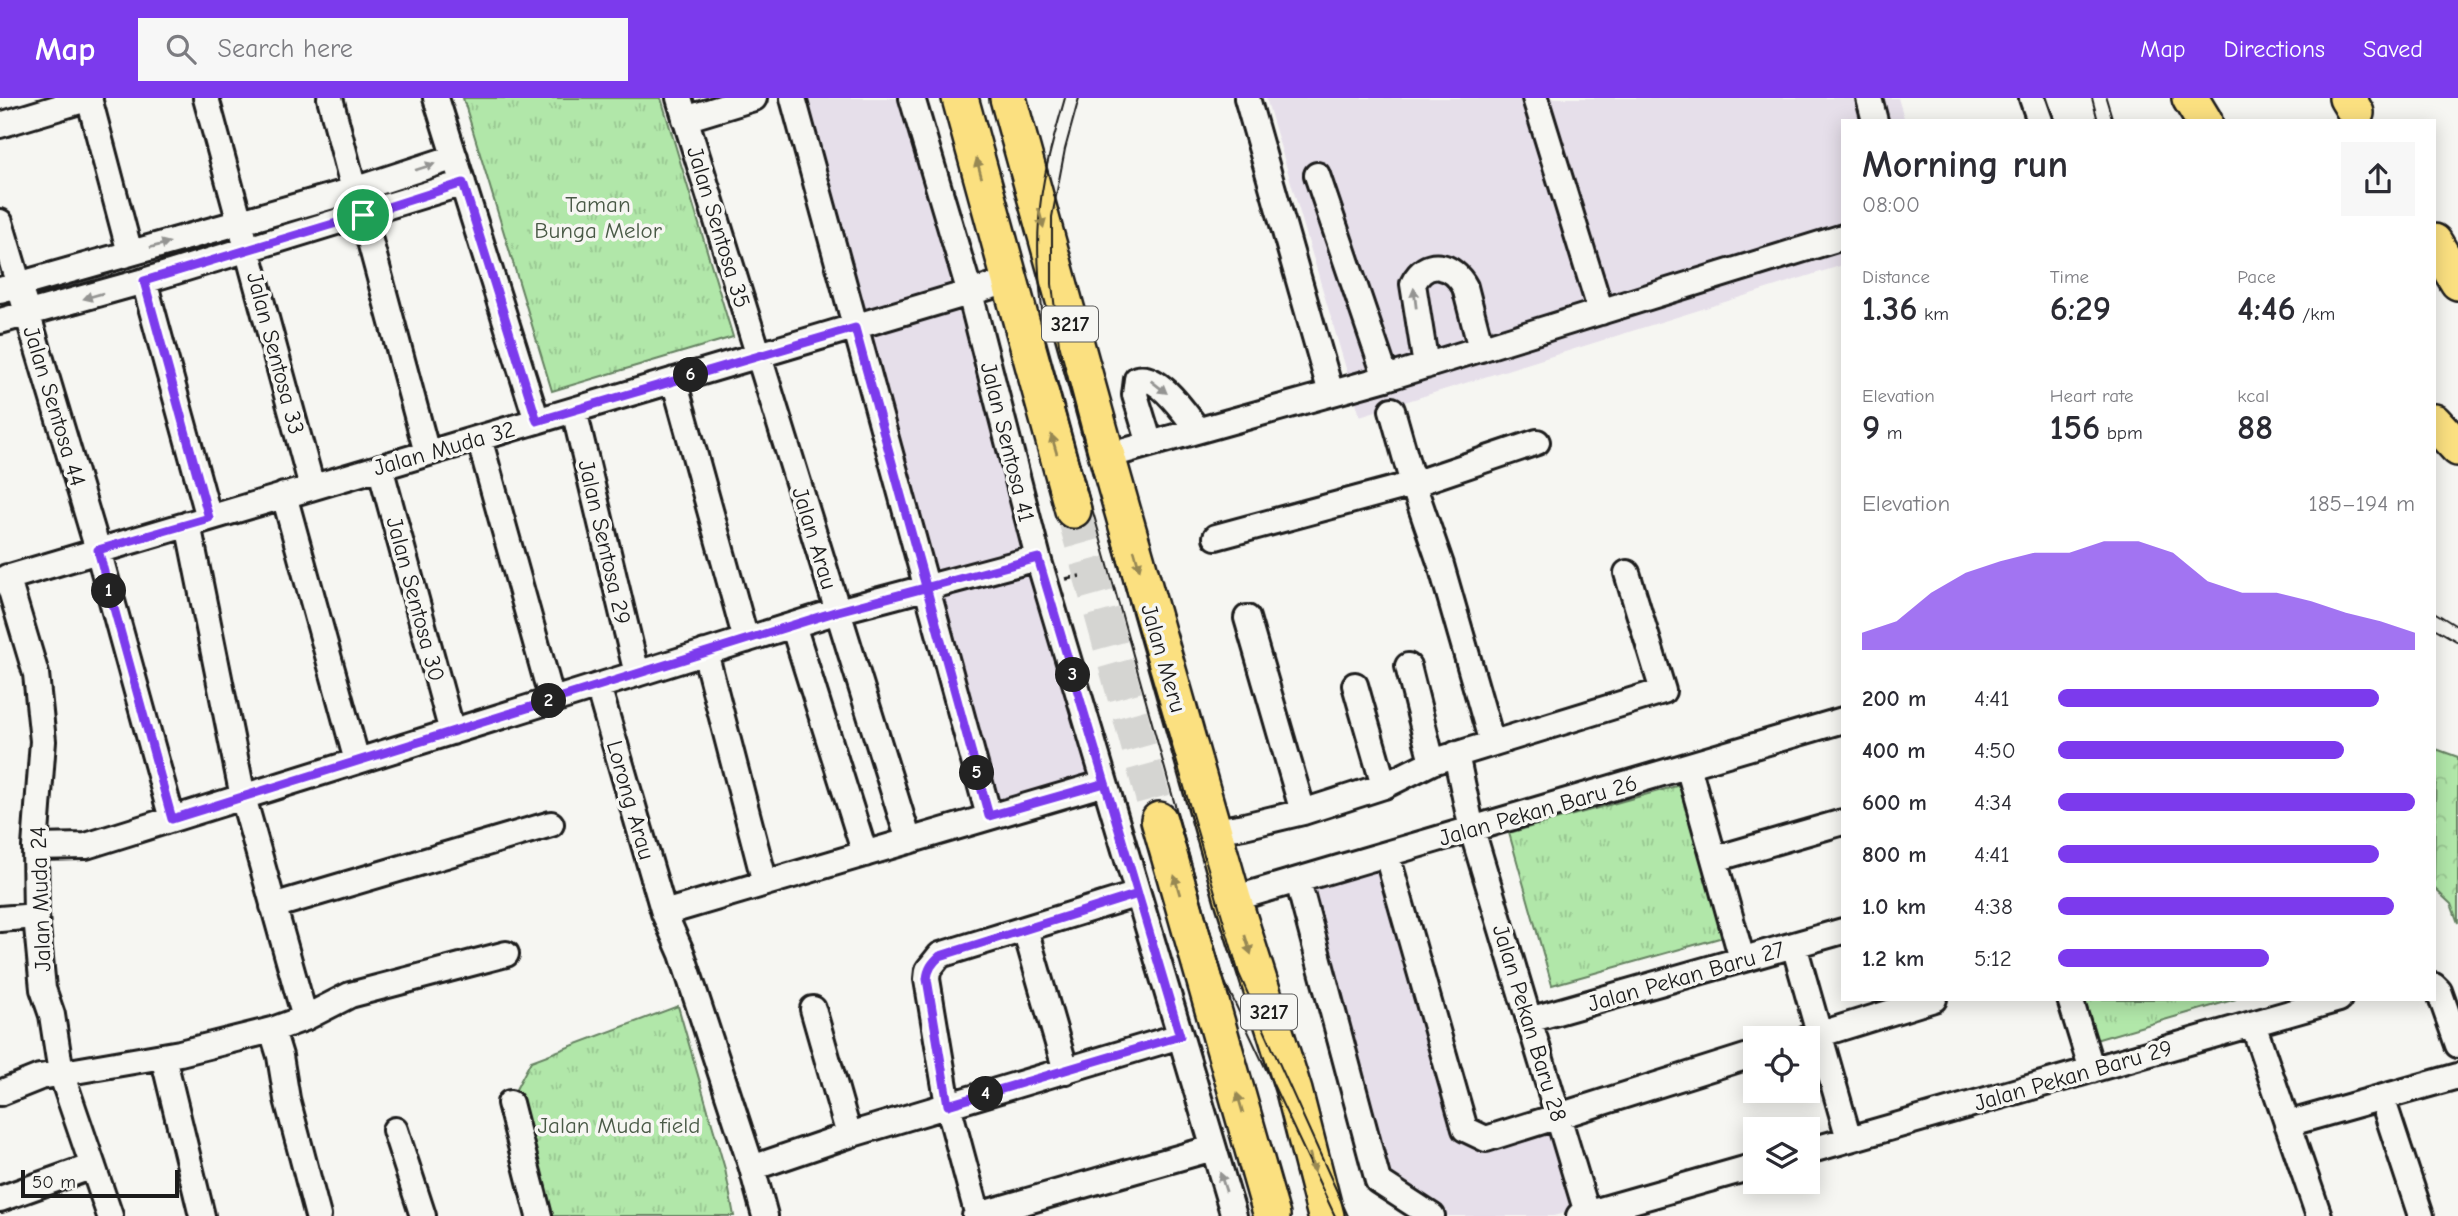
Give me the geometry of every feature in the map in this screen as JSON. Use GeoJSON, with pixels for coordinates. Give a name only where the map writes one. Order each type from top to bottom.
{"type":"FeatureCollection","features":[{"type":"Feature","properties":{"kind":"highway","name":"3217"},"geometry":{"type":"LineString","coordinates":[[960,98],[1073,510]]}},
{"type":"Feature","properties":{"kind":"highway","name":"Jalan Meru"},"geometry":{"type":"LineString","coordinates":[[1008,98],[1233,899],[1294,1091],[1326,1216]]}},
{"type":"Feature","properties":{"kind":"highway"},"geometry":{"type":"LineString","coordinates":[[2190,98],[2203,119]]}},
{"type":"Feature","properties":{"kind":"highway"},"geometry":{"type":"LineString","coordinates":[[2436,245],[2458,282]]}},
{"type":"Feature","properties":{"kind":"highway"},"geometry":{"type":"LineString","coordinates":[[2436,424],[2458,448]]}},
{"type":"Feature","properties":{"kind":"highway","name":"3217"},"geometry":{"type":"LineString","coordinates":[[1159,820],[1269,1211]]}},
{"type":"Feature","properties":{"kind":"street"},"geometry":{"type":"LineString","coordinates":[[0,125],[89,98],[130,253]]}},
{"type":"Feature","properties":{"kind":"street","name":"Jalan Sentosa 33"},"geometry":{"type":"LineString","coordinates":[[206,98],[312,487]]}},
{"type":"Feature","properties":{"kind":"street"},"geometry":{"type":"LineString","coordinates":[[330,98],[355,190]]}},
{"type":"Feature","properties":{"kind":"street"},"geometry":{"type":"LineString","coordinates":[[436,98],[537,421]]}},
{"type":"Feature","properties":{"kind":"street"},"geometry":{"type":"LineString","coordinates":[[682,108],[754,98]]}},
{"type":"Feature","properties":{"kind":"street"},"geometry":{"type":"LineString","coordinates":[[793,98],[989,816]]}},
{"type":"Feature","properties":{"kind":"street","name":"Jalan Sentosa 41"},"geometry":{"type":"LineString","coordinates":[[912,98],[970,293],[1038,558],[1234,1216]]}},
{"type":"Feature","properties":{"kind":"street"},"geometry":{"type":"LineString","coordinates":[[1247,98],[1331,393]]}},
{"type":"Feature","properties":{"kind":"street"},"geometry":{"type":"LineString","coordinates":[[1535,98],[1601,312]]}},
{"type":"Feature","properties":{"kind":"street"},"geometry":{"type":"LineString","coordinates":[[1869,98],[1874,119]]}},
{"type":"Feature","properties":{"kind":"street"},"geometry":{"type":"LineString","coordinates":[[2032,98],[2039,119]]}},
{"type":"Feature","properties":{"kind":"street","name":"Jalan Sentosa 35"},"geometry":{"type":"LineString","coordinates":[[682,108],[758,355]]}},
{"type":"Feature","properties":{"kind":"street"},"geometry":{"type":"LineString","coordinates":[[9,288],[355,190],[454,157]]}},
{"type":"Feature","properties":{"kind":"street"},"geometry":{"type":"LineString","coordinates":[[1317,175],[1386,378]]}},
{"type":"Feature","properties":{"kind":"street"},"geometry":{"type":"LineString","coordinates":[[0,321],[144,281],[463,183]]}},
{"type":"Feature","properties":{"kind":"street"},"geometry":{"type":"LineString","coordinates":[[363,215],[427,453]]}},
{"type":"Feature","properties":{"kind":"street","name":"Jalan Sentosa 44"},"geometry":{"type":"LineString","coordinates":[[0,222],[9,288],[27,314],[98,550],[172,819]]}},
{"type":"Feature","properties":{"kind":"street"},"geometry":{"type":"LineString","coordinates":[[1107,456],[1386,378],[1841,238]]}},
{"type":"Feature","properties":{"kind":"street"},"geometry":{"type":"LineString","coordinates":[[1426,366],[1413,284],[1417,277],[1428,269],[1441,266],[1454,271],[1461,279],[1481,349]]}},
{"type":"Feature","properties":{"kind":"street"},"geometry":{"type":"LineString","coordinates":[[144,281],[199,521],[243,797],[305,1018]]}},
{"type":"Feature","properties":{"kind":"street","name":"Jalan Muda 32"},"geometry":{"type":"LineString","coordinates":[[4,578],[1009,281]]}},
{"type":"Feature","properties":{"kind":"street","name":"Jalan Arau"},"geometry":{"type":"LineString","coordinates":[[758,355],[909,841]]}},
{"type":"Feature","properties":{"kind":"street"},"geometry":{"type":"LineString","coordinates":[[1150,444],[1135,395],[1137,379],[1149,379],[1161,388],[1198,430]]}},
{"type":"Feature","properties":{"kind":"street"},"geometry":{"type":"LineString","coordinates":[[674,380],[746,640]]}},
{"type":"Feature","properties":{"kind":"street","name":"Jalan Sentosa 29"},"geometry":{"type":"LineString","coordinates":[[574,410],[637,674]]}},
{"type":"Feature","properties":{"kind":"street"},"geometry":{"type":"LineString","coordinates":[[1392,410],[1492,743]]}},
{"type":"Feature","properties":{"kind":"street"},"geometry":{"type":"LineString","coordinates":[[479,438],[552,700]]}},
{"type":"Feature","properties":{"kind":"street"},"geometry":{"type":"LineString","coordinates":[[1216,537],[1413,484],[1537,442]]}},
{"type":"Feature","properties":{"kind":"street","name":"Jalan Sentosa 30"},"geometry":{"type":"LineString","coordinates":[[380,467],[452,732]]}},
{"type":"Feature","properties":{"kind":"street"},"geometry":{"type":"LineString","coordinates":[[284,495],[357,761]]}},
{"type":"Feature","properties":{"kind":"street"},"geometry":{"type":"LineString","coordinates":[[35,847],[86,846],[838,611],[1038,558]]}},
{"type":"Feature","properties":{"kind":"street"},"geometry":{"type":"LineString","coordinates":[[1214,831],[1303,812],[1384,786],[1432,762],[1663,691],[1627,573]]}},
{"type":"Feature","properties":{"kind":"street","name":"Jalan Muda 24"},"geometry":{"type":"LineString","coordinates":[[4,578],[36,674],[43,741],[35,847],[36,916],[44,989],[52,1016],[61,1073],[110,1216]]}},
{"type":"Feature","properties":{"kind":"street"},"geometry":{"type":"LineString","coordinates":[[1247,618],[1303,812]]}},
{"type":"Feature","properties":{"kind":"street"},"geometry":{"type":"LineString","coordinates":[[793,625],[865,854]]}},
{"type":"Feature","properties":{"kind":"street"},"geometry":{"type":"LineString","coordinates":[[705,652],[765,883]]}},
{"type":"Feature","properties":{"kind":"street"},"geometry":{"type":"LineString","coordinates":[[1408,666],[1432,762]]}},
{"type":"Feature","properties":{"kind":"street"},"geometry":{"type":"LineString","coordinates":[[1355,685],[1384,786]]}},
{"type":"Feature","properties":{"kind":"street","name":"Lorong Arau"},"geometry":{"type":"LineString","coordinates":[[598,686],[664,913],[682,954],[752,1168],[765,1216]]}},
{"type":"Feature","properties":{"kind":"street","name":"Jalan Pekan Baru 26"},"geometry":{"type":"LineString","coordinates":[[1233,899],[1841,721]]}},
{"type":"Feature","properties":{"kind":"street","name":"Jalan Pekan Baru 28"},"geometry":{"type":"LineString","coordinates":[[1456,754],[1472,830],[1558,1115],[1585,1215]]}},
{"type":"Feature","properties":{"kind":"street"},"geometry":{"type":"LineString","coordinates":[[1688,766],[1742,959]]}},
{"type":"Feature","properties":{"kind":"street"},"geometry":{"type":"LineString","coordinates":[[664,913],[1105,783]]}},
{"type":"Feature","properties":{"kind":"street"},"geometry":{"type":"LineString","coordinates":[[1715,859],[1841,823]]}},
{"type":"Feature","properties":{"kind":"street"},"geometry":{"type":"LineString","coordinates":[[273,906],[551,824]]}},
{"type":"Feature","properties":{"kind":"street"},"geometry":{"type":"LineString","coordinates":[[1387,855],[1465,1129],[1486,1139],[1743,1058]]}},
{"type":"Feature","properties":{"kind":"street"},"geometry":{"type":"LineString","coordinates":[[1298,881],[1378,1181],[1432,1216]]}},
{"type":"Feature","properties":{"kind":"street"},"geometry":{"type":"LineString","coordinates":[[1138,894],[940,956],[928,970],[927,979],[948,1105],[977,1216],[1213,1148]]}},
{"type":"Feature","properties":{"kind":"street"},"geometry":{"type":"LineString","coordinates":[[0,919],[36,916]]}},
{"type":"Feature","properties":{"kind":"street"},"geometry":{"type":"LineString","coordinates":[[1025,929],[1066,1071]]}},
{"type":"Feature","properties":{"kind":"street","name":"Jalan Pekan Baru 27"},"geometry":{"type":"LineString","coordinates":[[1529,1020],[1841,932]]}},
{"type":"Feature","properties":{"kind":"street"},"geometry":{"type":"LineString","coordinates":[[1794,945],[1812,1026]]}},
{"type":"Feature","properties":{"kind":"street"},"geometry":{"type":"LineString","coordinates":[[0,1093],[40,1077],[163,1056],[272,1030],[305,1018],[350,995],[506,954]]}},
{"type":"Feature","properties":{"kind":"street"},"geometry":{"type":"LineString","coordinates":[[2437,989],[2458,1045]]}},
{"type":"Feature","properties":{"kind":"street"},"geometry":{"type":"LineString","coordinates":[[1820,1034],[1928,1001]]}},
{"type":"Feature","properties":{"kind":"street"},"geometry":{"type":"LineString","coordinates":[[2071,1001],[2092,1070]]}},
{"type":"Feature","properties":{"kind":"street","name":"Jalan Pekan Baru 29"},"geometry":{"type":"LineString","coordinates":[[1820,1147],[2332,1001]]}},
{"type":"Feature","properties":{"kind":"street"},"geometry":{"type":"LineString","coordinates":[[813,1009],[849,1135]]}},
{"type":"Feature","properties":{"kind":"street"},"geometry":{"type":"LineString","coordinates":[[2253,1024],[2317,1216]]}},
{"type":"Feature","properties":{"kind":"street"},"geometry":{"type":"LineString","coordinates":[[272,1030],[318,1216]]}},
{"type":"Feature","properties":{"kind":"street"},"geometry":{"type":"LineString","coordinates":[[752,1168],[849,1135],[1180,1036]]}},
{"type":"Feature","properties":{"kind":"street"},"geometry":{"type":"LineString","coordinates":[[1820,1054],[1849,1139]]}},
{"type":"Feature","properties":{"kind":"street"},"geometry":{"type":"LineString","coordinates":[[163,1056],[202,1216]]}},
{"type":"Feature","properties":{"kind":"street"},"geometry":{"type":"LineString","coordinates":[[2287,1124],[2458,1076]]}},
{"type":"Feature","properties":{"kind":"street"},"geometry":{"type":"LineString","coordinates":[[2382,1098],[2421,1216]]}},
{"type":"Feature","properties":{"kind":"street"},"geometry":{"type":"LineString","coordinates":[[510,1104],[539,1216]]}},
{"type":"Feature","properties":{"kind":"street"},"geometry":{"type":"LineString","coordinates":[[394,1130],[423,1216]]}},
{"type":"Feature","properties":{"kind":"street"},"geometry":{"type":"LineString","coordinates":[[0,1199],[93,1166]]}},
{"type":"Feature","properties":{"kind":"street"},"geometry":{"type":"LineString","coordinates":[[1585,1215],[1743,1169]]}},
{"type":"Feature","properties":{"kind":"shaded area"},"geometry":{"type":"Polygon","coordinates":[[[798,98],[903,98],[1032,567],[1094,776],[991,807],[798,98]]]}},
{"type":"Feature","properties":{"kind":"shaded area"},"geometry":{"type":"Polygon","coordinates":[[[1266,98],[1898,98],[1904,119],[1841,119],[1841,266],[1360,416],[1266,98]]]}},
{"type":"Feature","properties":{"kind":"shaded area"},"geometry":{"type":"Polygon","coordinates":[[[1383,864],[1461,1134],[1552,1123],[1578,1209],[1554,1216],[1442,1216],[1382,1181],[1307,886],[1383,864]]]}},
{"type":"Feature","properties":{"kind":"green space","name":"Taman Bunga Melor"},"geometry":{"type":"Polygon","coordinates":[[[463,98],[661,98],[733,337],[552,391],[463,98]]]}},
{"type":"Feature","properties":{"kind":"green space"},"geometry":{"type":"Polygon","coordinates":[[[2436,749],[2458,757],[2458,923],[2451,904],[2436,890],[2436,749]]]}},
{"type":"Feature","properties":{"kind":"green space"},"geometry":{"type":"Polygon","coordinates":[[[1680,785],[1723,937],[1552,985],[1509,833],[1680,785]]]}},
{"type":"Feature","properties":{"kind":"green space"},"geometry":{"type":"Polygon","coordinates":[[[2080,1001],[2229,1001],[2092,1041],[2080,1001]]]}},
{"type":"Feature","properties":{"kind":"green space","name":"Jalan Muda field"},"geometry":{"type":"Polygon","coordinates":[[[678,1006],[725,1169],[734,1216],[551,1216],[515,1091],[531,1061],[678,1006]]]}},
{"type":"Feature","properties":{"kind":"tunnel"},"geometry":{"type":"LineString","coordinates":[[1073,510],[1159,820]]}},
{"type":"Feature","properties":{"kind":"tram line"},"geometry":{"type":"LineString","coordinates":[[1065,98],[1052,143],[1040,205],[1039,266],[1046,344],[1224,980],[1335,1216]]}},
{"type":"Feature","properties":{"kind":"tram line"},"geometry":{"type":"LineString","coordinates":[[1079,98],[1065,149],[1052,217],[1052,284],[1059,344],[1096,485]]}},
{"type":"Feature","properties":{"kind":"tram line"},"geometry":{"type":"LineString","coordinates":[[2092,98],[2097,119]]}},
{"type":"Feature","properties":{"kind":"tram line"},"geometry":{"type":"LineString","coordinates":[[2106,98],[2112,119]]}},
{"type":"Feature","properties":{"kind":"tram line"},"geometry":{"type":"LineString","coordinates":[[1110,535],[1239,974],[1348,1216]]}},
{"type":"Feature","properties":{"kind":"tram line"},"geometry":{"type":"LineString","coordinates":[[2436,613],[2458,627]]}},
{"type":"Feature","properties":{"kind":"tram line"},"geometry":{"type":"LineString","coordinates":[[2436,629],[2458,642]]}},
{"type":"Feature","properties":{"kind":"route"},"geometry":{"type":"LineString","coordinates":[[363,215],[144,281],[209,518],[98,550],[172,819],[838,611],[927,587],[1038,558],[1083,708],[1138,894],[940,956],[933,961],[927,979],[948,1105],[1180,1036],[1138,894],[1105,783],[989,816],[927,587],[855,328],[537,421],[463,183],[363,215]]}}]}
